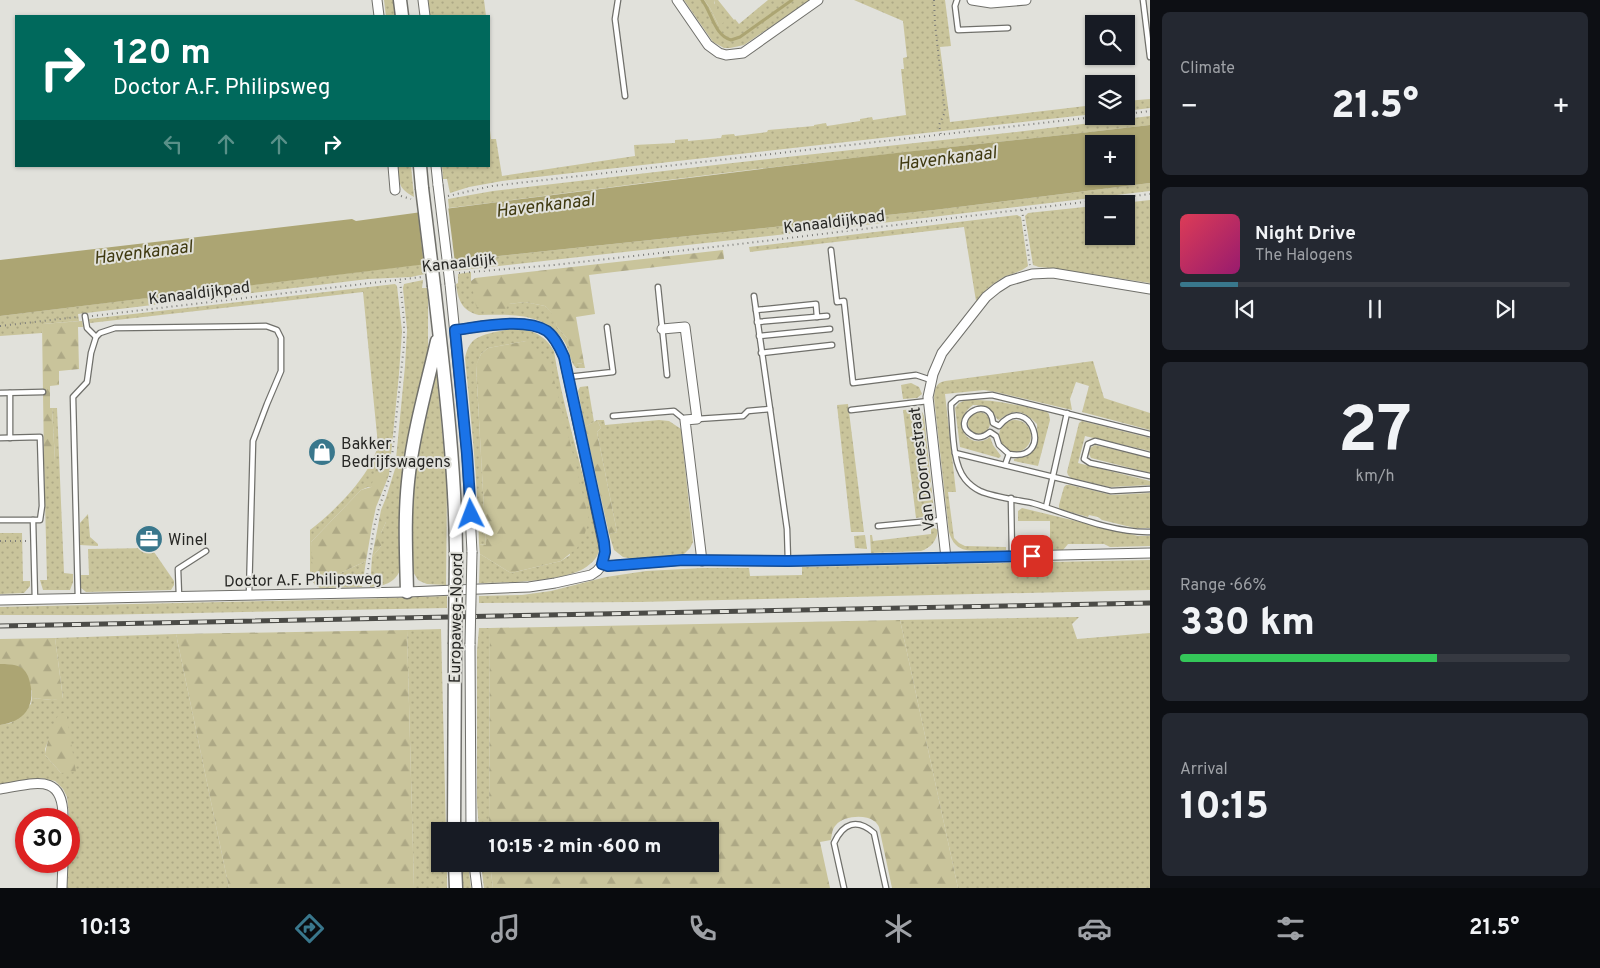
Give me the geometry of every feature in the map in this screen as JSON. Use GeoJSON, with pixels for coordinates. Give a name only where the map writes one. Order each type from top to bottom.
{"type":"FeatureCollection","features":[{"type":"Feature","properties":{"kind":"main road"},"geometry":{"type":"LineString","coordinates":[[400,0],[402,15]]}},
{"type":"Feature","properties":{"kind":"main road","name":"Europaweg-Noord"},"geometry":{"type":"LineString","coordinates":[[420,167],[448,400],[453,469],[456,552],[454,822]]}},
{"type":"Feature","properties":{"kind":"main road"},"geometry":{"type":"LineString","coordinates":[[407,592],[406,531],[409,472],[416,430],[439,332]]}},
{"type":"Feature","properties":{"kind":"main road"},"geometry":{"type":"LineString","coordinates":[[455,872],[456,888]]}},
{"type":"Feature","properties":{"kind":"street"},"geometry":{"type":"LineString","coordinates":[[377,0],[379,15]]}},
{"type":"Feature","properties":{"kind":"street"},"geometry":{"type":"LineString","coordinates":[[423,0],[425,15]]}},
{"type":"Feature","properties":{"kind":"street"},"geometry":{"type":"LineString","coordinates":[[677,0],[708,45],[719,53],[726,55],[743,53],[818,0]]}},
{"type":"Feature","properties":{"kind":"street"},"geometry":{"type":"LineString","coordinates":[[972,0],[991,3],[1026,0]]}},
{"type":"Feature","properties":{"kind":"street"},"geometry":{"type":"LineString","coordinates":[[393,167],[395,190]]}},
{"type":"Feature","properties":{"kind":"street","name":"Europaweg-Noord"},"geometry":{"type":"LineString","coordinates":[[436,167],[467,454],[472,552],[470,644],[471,822]]}},
{"type":"Feature","properties":{"kind":"street","name":"Van Doornestraat"},"geometry":{"type":"LineString","coordinates":[[946,558],[928,401],[931,380],[942,353],[986,297],[1008,281],[1032,274],[1053,274],[1150,289]]}},
{"type":"Feature","properties":{"kind":"street"},"geometry":{"type":"LineString","coordinates":[[455,330],[520,323],[536,326],[548,332],[558,345],[564,357],[604,542],[605,552],[602,564],[608,566],[683,560],[788,561],[1150,553]]}},
{"type":"Feature","properties":{"kind":"street"},"geometry":{"type":"LineString","coordinates":[[662,329],[685,327],[697,419],[685,420],[702,561]]}},
{"type":"Feature","properties":{"kind":"street","name":"Doctor A.F. Philipsweg"},"geometry":{"type":"LineString","coordinates":[[0,600],[407,592],[529,587],[591,575],[602,564]]}},
{"type":"Feature","properties":{"kind":"street"},"geometry":{"type":"LineString","coordinates":[[0,789],[42,783],[50,785],[62,797],[63,808]]}},
{"type":"Feature","properties":{"kind":"street"},"geometry":{"type":"LineString","coordinates":[[475,872],[477,888]]}},
{"type":"Feature","properties":{"kind":"street"},"geometry":{"type":"LineString","coordinates":[[62,888],[63,873]]}},
{"type":"Feature","properties":{"kind":"lane"},"geometry":{"type":"LineString","coordinates":[[618,0],[615,19],[625,96]]}},
{"type":"Feature","properties":{"kind":"lane"},"geometry":{"type":"LineString","coordinates":[[957,0],[955,6],[958,30],[1008,28]]}},
{"type":"Feature","properties":{"kind":"lane"},"geometry":{"type":"LineString","coordinates":[[1143,0],[1150,58]]}},
{"type":"Feature","properties":{"kind":"lane"},"geometry":{"type":"LineString","coordinates":[[831,250],[837,302],[844,301],[853,383],[916,375],[931,380]]}},
{"type":"Feature","properties":{"kind":"lane"},"geometry":{"type":"LineString","coordinates":[[658,287],[667,375]]}},
{"type":"Feature","properties":{"kind":"lane"},"geometry":{"type":"LineString","coordinates":[[754,296],[787,529],[788,561]]}},
{"type":"Feature","properties":{"kind":"lane"},"geometry":{"type":"LineString","coordinates":[[756,310],[816,304],[817,317]]}},
{"type":"Feature","properties":{"kind":"lane"},"geometry":{"type":"LineString","coordinates":[[85,316],[87,328],[96,337]]}},
{"type":"Feature","properties":{"kind":"lane"},"geometry":{"type":"LineString","coordinates":[[757,322],[827,316]]}},
{"type":"Feature","properties":{"kind":"lane"},"geometry":{"type":"LineString","coordinates":[[78,599],[73,396],[87,382],[91,354],[96,337],[100,333],[115,328],[266,326],[277,330],[281,338],[281,371],[254,441],[249,594]]}},
{"type":"Feature","properties":{"kind":"lane"},"geometry":{"type":"LineString","coordinates":[[568,377],[613,372],[606,327]]}},
{"type":"Feature","properties":{"kind":"lane"},"geometry":{"type":"LineString","coordinates":[[759,336],[830,329]]}},
{"type":"Feature","properties":{"kind":"lane"},"geometry":{"type":"LineString","coordinates":[[761,353],[832,345]]}},
{"type":"Feature","properties":{"kind":"lane"},"geometry":{"type":"LineString","coordinates":[[0,393],[44,392]]}},
{"type":"Feature","properties":{"kind":"lane"},"geometry":{"type":"LineString","coordinates":[[10,393],[10,438]]}},
{"type":"Feature","properties":{"kind":"lane"},"geometry":{"type":"LineString","coordinates":[[1150,434],[992,395],[958,398],[952,404],[951,409],[955,453],[960,471],[970,484],[984,492],[1046,507],[1122,530],[1150,532]]}},
{"type":"Feature","properties":{"kind":"lane"},"geometry":{"type":"LineString","coordinates":[[851,410],[928,401]]}},
{"type":"Feature","properties":{"kind":"lane"},"geometry":{"type":"LineString","coordinates":[[697,419],[743,416],[748,411],[770,408]]}},
{"type":"Feature","properties":{"kind":"lane"},"geometry":{"type":"LineString","coordinates":[[980,409],[988,412],[993,423],[990,432],[982,437],[972,436],[966,429],[965,419],[971,411],[980,409]]}},
{"type":"Feature","properties":{"kind":"lane"},"geometry":{"type":"LineString","coordinates":[[612,416],[674,411],[685,420]]}},
{"type":"Feature","properties":{"kind":"lane"},"geometry":{"type":"LineString","coordinates":[[1046,507],[1067,414]]}},
{"type":"Feature","properties":{"kind":"lane"},"geometry":{"type":"LineString","coordinates":[[1015,416],[1027,420],[1034,429],[1034,441],[1027,451],[1015,455],[1008,454],[998,445],[996,436],[999,426],[1003,420],[1015,416]]}},
{"type":"Feature","properties":{"kind":"lane"},"geometry":{"type":"LineString","coordinates":[[993,423],[999,426]]}},
{"type":"Feature","properties":{"kind":"lane"},"geometry":{"type":"LineString","coordinates":[[990,432],[996,436]]}},
{"type":"Feature","properties":{"kind":"lane"},"geometry":{"type":"LineString","coordinates":[[0,438],[40,438],[42,506],[40,520],[0,520]]}},
{"type":"Feature","properties":{"kind":"lane"},"geometry":{"type":"LineString","coordinates":[[1150,455],[1095,441],[1088,444],[1084,456],[1084,459],[1090,462],[1150,476]]}},
{"type":"Feature","properties":{"kind":"lane"},"geometry":{"type":"LineString","coordinates":[[955,453],[1111,491],[1150,489]]}},
{"type":"Feature","properties":{"kind":"lane"},"geometry":{"type":"LineString","coordinates":[[1005,465],[1008,454]]}},
{"type":"Feature","properties":{"kind":"lane"},"geometry":{"type":"LineString","coordinates":[[1011,498],[1012,556]]}},
{"type":"Feature","properties":{"kind":"lane"},"geometry":{"type":"LineString","coordinates":[[32,520],[35,600]]}},
{"type":"Feature","properties":{"kind":"lane"},"geometry":{"type":"LineString","coordinates":[[878,526],[942,520]]}},
{"type":"Feature","properties":{"kind":"lane"},"geometry":{"type":"LineString","coordinates":[[179,596],[178,569],[206,551]]}},
{"type":"Feature","properties":{"kind":"lane"},"geometry":{"type":"LineString","coordinates":[[844,888],[834,842],[843,828],[850,825],[867,827],[874,833],[886,888]]}},
{"type":"Feature","properties":{"kind":"path"},"geometry":{"type":"LineString","coordinates":[[934,0],[945,112],[939,125],[941,135]]}},
{"type":"Feature","properties":{"kind":"path"},"geometry":{"type":"LineString","coordinates":[[1135,113],[1150,111]]}},
{"type":"Feature","properties":{"kind":"path"},"geometry":{"type":"LineString","coordinates":[[449,196],[492,186],[1085,118]]}},
{"type":"Feature","properties":{"kind":"path","name":"Kanaaldijkpad"},"geometry":{"type":"LineString","coordinates":[[521,267],[738,244],[1150,194]]}},
{"type":"Feature","properties":{"kind":"path"},"geometry":{"type":"LineString","coordinates":[[1022,210],[1032,274]]}},
{"type":"Feature","properties":{"kind":"path","name":"Kanaaldijk"},"geometry":{"type":"LineString","coordinates":[[452,274],[521,267]]}},
{"type":"Feature","properties":{"kind":"path","name":"Kanaaldijk"},"geometry":{"type":"LineString","coordinates":[[400,280],[422,276]]}},
{"type":"Feature","properties":{"kind":"path"},"geometry":{"type":"LineString","coordinates":[[365,592],[378,508],[390,476],[404,333],[400,280]]}},
{"type":"Feature","properties":{"kind":"path","name":"Kanaaldijkpad"},"geometry":{"type":"LineString","coordinates":[[0,326],[400,280]]}},
{"type":"Feature","properties":{"kind":"path"},"geometry":{"type":"LineString","coordinates":[[0,541],[33,541]]}},
{"type":"Feature","properties":{"kind":"green space"},"geometry":{"type":"Polygon","coordinates":[[[384,0],[394,0],[396,15],[386,15],[384,0]]]}},
{"type":"Feature","properties":{"kind":"green space"},"geometry":{"type":"Polygon","coordinates":[[[428,0],[484,0],[486,15],[430,15],[428,0]]]}},
{"type":"Feature","properties":{"kind":"green space"},"geometry":{"type":"Polygon","coordinates":[[[684,0],[704,0],[719,26],[714,0],[718,0],[739,24],[768,0],[810,0],[744,45],[724,48],[713,42],[684,0]]]}},
{"type":"Feature","properties":{"kind":"green space"},"geometry":{"type":"Polygon","coordinates":[[[704,0],[714,0],[714,3],[727,20],[719,26],[704,0]]]}},
{"type":"Feature","properties":{"kind":"green space"},"geometry":{"type":"Polygon","coordinates":[[[854,0],[945,0],[951,46],[940,47],[950,122],[1085,106],[1085,115],[502,181],[469,187],[450,193],[447,179],[443,179],[442,167],[490,167],[490,130],[491,139],[496,139],[502,176],[635,156],[634,145],[675,143],[675,140],[688,139],[688,141],[721,138],[722,135],[734,134],[735,136],[826,123],[827,126],[860,121],[860,119],[872,117],[873,120],[906,115],[901,69],[904,69],[903,58],[907,57],[903,21],[854,0]]]}},
{"type":"Feature","properties":{"kind":"green space"},"geometry":{"type":"Polygon","coordinates":[[[1150,99],[1150,108],[1135,110],[1135,100],[1150,99]]]}},
{"type":"Feature","properties":{"kind":"green space"},"geometry":{"type":"Polygon","coordinates":[[[1150,116],[1150,125],[766,168],[449,208],[448,199],[493,191],[1085,124],[1135,125],[1135,118],[1150,116]]]}},
{"type":"Feature","properties":{"kind":"green space"},"geometry":{"type":"Polygon","coordinates":[[[398,167],[411,167],[414,197],[402,188],[398,167]]]}},
{"type":"Feature","properties":{"kind":"green space"},"geometry":{"type":"Polygon","coordinates":[[[1150,183],[1150,191],[1116,195],[1085,195],[1085,199],[453,271],[452,261],[934,210],[1150,183]]]}},
{"type":"Feature","properties":{"kind":"green space"},"geometry":{"type":"Polygon","coordinates":[[[1150,200],[1150,283],[1033,265],[1025,216],[1028,213],[1085,207],[1085,245],[1135,245],[1135,202],[1150,200]]]}},
{"type":"Feature","properties":{"kind":"green space"},"geometry":{"type":"Polygon","coordinates":[[[1017,215],[1021,217],[1028,266],[998,281],[976,301],[964,227],[750,252],[749,247],[1017,215]]]}},
{"type":"Feature","properties":{"kind":"green space"},"geometry":{"type":"Polygon","coordinates":[[[723,250],[724,259],[589,275],[595,314],[576,317],[584,363],[576,364],[573,360],[567,338],[557,327],[555,317],[545,306],[525,302],[509,304],[504,311],[486,311],[476,306],[471,281],[475,278],[723,250]]]}},
{"type":"Feature","properties":{"kind":"green space"},"geometry":{"type":"Polygon","coordinates":[[[424,264],[425,274],[411,277],[368,279],[78,314],[79,321],[43,324],[42,333],[0,336],[0,316],[424,264]]]}},
{"type":"Feature","properties":{"kind":"green space"},"geometry":{"type":"Polygon","coordinates":[[[471,272],[471,281],[509,304],[525,302],[545,306],[556,317],[557,327],[567,338],[577,364],[584,363],[585,368],[576,368],[564,341],[556,331],[546,324],[514,315],[479,315],[465,308],[458,295],[456,284],[458,283],[458,274],[471,272]]]}},
{"type":"Feature","properties":{"kind":"green space"},"geometry":{"type":"Polygon","coordinates":[[[423,280],[422,288],[428,288],[428,348],[402,565],[400,571],[390,582],[381,586],[370,587],[372,557],[381,546],[381,533],[386,522],[386,498],[395,469],[407,330],[403,288],[404,284],[423,280]]]}},
{"type":"Feature","properties":{"kind":"green space"},"geometry":{"type":"Polygon","coordinates":[[[395,284],[397,286],[402,331],[389,475],[385,485],[385,472],[371,487],[361,490],[311,542],[321,582],[366,561],[362,587],[320,588],[315,585],[310,577],[310,530],[351,492],[368,468],[378,445],[363,292],[90,323],[89,319],[395,284]]]}},
{"type":"Feature","properties":{"kind":"green space"},"geometry":{"type":"Polygon","coordinates":[[[82,321],[83,327],[78,327],[79,369],[59,371],[59,385],[50,386],[55,461],[44,461],[42,324],[82,321]]]}},
{"type":"Feature","properties":{"kind":"green space"},"geometry":{"type":"Polygon","coordinates":[[[518,328],[539,335],[554,351],[565,404],[596,528],[599,551],[594,561],[581,570],[569,575],[505,583],[479,583],[480,554],[511,573],[561,561],[570,555],[526,341],[488,348],[481,354],[476,366],[486,545],[479,544],[476,474],[465,358],[474,340],[483,335],[518,328]]]}},
{"type":"Feature","properties":{"kind":"green space"},"geometry":{"type":"Polygon","coordinates":[[[526,341],[530,342],[551,368],[589,520],[584,536],[577,548],[561,561],[511,573],[480,554],[479,544],[486,545],[476,365],[481,354],[488,348],[526,341]]]}},
{"type":"Feature","properties":{"kind":"green space"},"geometry":{"type":"Polygon","coordinates":[[[1093,361],[1104,398],[1150,413],[1150,430],[1082,412],[1089,386],[1076,382],[1070,399],[1072,410],[984,390],[945,394],[956,492],[948,492],[954,538],[965,546],[1006,547],[1006,550],[973,551],[958,547],[949,532],[934,398],[937,385],[945,381],[1093,361]]]}},
{"type":"Feature","properties":{"kind":"green space"},"geometry":{"type":"Polygon","coordinates":[[[436,365],[447,485],[446,585],[427,584],[418,580],[410,567],[410,512],[414,460],[436,365]]]}},
{"type":"Feature","properties":{"kind":"green space"},"geometry":{"type":"Polygon","coordinates":[[[911,383],[919,387],[922,394],[917,398],[903,399],[901,385],[911,383]]]}},
{"type":"Feature","properties":{"kind":"green space"},"geometry":{"type":"Polygon","coordinates":[[[588,386],[594,422],[585,427],[578,391],[580,387],[588,386]]]}},
{"type":"Feature","properties":{"kind":"green space"},"geometry":{"type":"Polygon","coordinates":[[[966,400],[997,402],[1047,412],[1050,420],[1038,466],[1014,461],[1014,459],[1027,456],[1036,441],[1037,433],[1037,424],[1019,412],[1014,412],[999,420],[988,408],[973,405],[965,412],[962,420],[965,434],[976,441],[983,441],[990,437],[1001,456],[999,458],[960,447],[955,408],[959,403],[966,400]]]}},
{"type":"Feature","properties":{"kind":"green space"},"geometry":{"type":"Polygon","coordinates":[[[848,404],[864,532],[851,532],[837,405],[848,404]]]}},
{"type":"Feature","properties":{"kind":"green space"},"geometry":{"type":"Polygon","coordinates":[[[52,408],[57,408],[64,573],[73,574],[70,590],[43,590],[40,580],[47,580],[44,461],[55,460],[52,408]]]}},
{"type":"Feature","properties":{"kind":"green space"},"geometry":{"type":"Polygon","coordinates":[[[914,409],[922,412],[924,416],[934,511],[930,516],[916,518],[903,410],[914,409]]]}},
{"type":"Feature","properties":{"kind":"green space"},"geometry":{"type":"Polygon","coordinates":[[[979,412],[987,415],[990,423],[987,431],[979,434],[971,431],[968,423],[971,415],[979,412]]]}},
{"type":"Feature","properties":{"kind":"green space"},"geometry":{"type":"Polygon","coordinates":[[[597,420],[604,420],[605,425],[659,420],[669,421],[681,429],[693,542],[684,554],[633,559],[623,557],[614,550],[609,534],[617,532],[597,432],[601,428],[597,420]]]}},
{"type":"Feature","properties":{"kind":"green space"},"geometry":{"type":"Polygon","coordinates":[[[597,420],[601,428],[597,432],[617,532],[609,534],[585,427],[597,420]]]}},
{"type":"Feature","properties":{"kind":"green space"},"geometry":{"type":"Polygon","coordinates":[[[1015,420],[1021,421],[1026,425],[1030,430],[1030,442],[1026,447],[1021,451],[1015,452],[1009,451],[1004,447],[1000,442],[999,436],[1000,430],[1004,425],[1009,421],[1015,420]]]}},
{"type":"Feature","properties":{"kind":"green space"},"geometry":{"type":"Polygon","coordinates":[[[1082,421],[1150,438],[1150,451],[1085,436],[1078,463],[1150,481],[1150,485],[1110,487],[1071,478],[1067,472],[1079,423],[1082,421]]]}},
{"type":"Feature","properties":{"kind":"green space"},"geometry":{"type":"Polygon","coordinates":[[[1095,445],[1150,458],[1150,473],[1091,458],[1089,454],[1090,448],[1095,445]]]}},
{"type":"Feature","properties":{"kind":"green space"},"geometry":{"type":"Polygon","coordinates":[[[379,468],[385,472],[385,485],[376,507],[366,561],[321,582],[313,568],[311,542],[361,490],[371,487],[376,469],[379,468]]]}},
{"type":"Feature","properties":{"kind":"green space"},"geometry":{"type":"Polygon","coordinates":[[[1066,485],[1112,495],[1150,493],[1150,528],[1135,528],[1059,508],[1066,485]]]}},
{"type":"Feature","properties":{"kind":"green space"},"geometry":{"type":"Polygon","coordinates":[[[386,498],[386,522],[381,533],[381,546],[372,557],[381,510],[386,498]]]}},
{"type":"Feature","properties":{"kind":"green space"},"geometry":{"type":"Polygon","coordinates":[[[1022,508],[1138,536],[1150,536],[1150,546],[1110,547],[1104,544],[1068,544],[1063,550],[1024,549],[1024,539],[1050,538],[1050,521],[1018,521],[1018,511],[1022,508]]]}},
{"type":"Feature","properties":{"kind":"green space"},"geometry":{"type":"Polygon","coordinates":[[[88,514],[90,537],[98,546],[80,545],[80,523],[88,514]]]}},
{"type":"Feature","properties":{"kind":"green space"},"geometry":{"type":"Polygon","coordinates":[[[931,526],[938,530],[937,534],[933,543],[925,550],[871,553],[870,535],[872,535],[873,541],[931,534],[931,526]]]}},
{"type":"Feature","properties":{"kind":"green space"},"geometry":{"type":"Polygon","coordinates":[[[0,533],[22,533],[23,581],[30,581],[30,586],[24,593],[0,594],[0,533]]]}},
{"type":"Feature","properties":{"kind":"green space"},"geometry":{"type":"Polygon","coordinates":[[[865,535],[867,549],[855,548],[854,536],[865,535]]]}},
{"type":"Feature","properties":{"kind":"green space"},"geometry":{"type":"Polygon","coordinates":[[[150,548],[174,581],[171,590],[86,592],[81,588],[81,575],[89,575],[88,549],[150,548]]]}},
{"type":"Feature","properties":{"kind":"green space"},"geometry":{"type":"Polygon","coordinates":[[[1150,560],[1150,590],[639,602],[479,603],[479,596],[522,595],[551,591],[606,577],[646,571],[749,568],[750,576],[802,575],[802,567],[1150,560]]]}},
{"type":"Feature","properties":{"kind":"green space"},"geometry":{"type":"Polygon","coordinates":[[[447,596],[447,608],[0,615],[0,607],[447,596]]]}},
{"type":"Feature","properties":{"kind":"green space"},"geometry":{"type":"Polygon","coordinates":[[[1079,617],[1072,624],[1077,639],[1150,633],[1150,888],[958,888],[900,620],[1079,617]]]}},
{"type":"Feature","properties":{"kind":"green space"},"geometry":{"type":"Polygon","coordinates":[[[900,620],[958,888],[892,888],[879,827],[875,822],[865,817],[854,817],[839,822],[836,825],[832,832],[831,840],[820,842],[830,888],[493,888],[491,872],[719,872],[719,822],[489,822],[490,628],[900,620]]]}},
{"type":"Feature","properties":{"kind":"green space"},"geometry":{"type":"Polygon","coordinates":[[[479,628],[490,628],[489,822],[478,822],[477,651],[479,628]]]}},
{"type":"Feature","properties":{"kind":"green space"},"geometry":{"type":"Polygon","coordinates":[[[441,629],[446,822],[431,822],[431,872],[447,872],[447,888],[414,888],[407,630],[441,629]]]}},
{"type":"Feature","properties":{"kind":"green space"},"geometry":{"type":"Polygon","coordinates":[[[407,630],[414,888],[229,888],[176,634],[407,630]]]}},
{"type":"Feature","properties":{"kind":"green space"},"geometry":{"type":"Polygon","coordinates":[[[176,634],[229,888],[67,888],[67,873],[80,873],[80,808],[68,808],[67,797],[63,789],[55,781],[41,778],[0,784],[0,725],[11,723],[31,704],[32,698],[52,700],[63,698],[55,638],[176,634]],[[51,734],[45,749],[45,755],[61,773],[51,734]]]}},
{"type":"Feature","properties":{"kind":"green space"},"geometry":{"type":"Polygon","coordinates":[[[55,638],[63,699],[32,698],[32,691],[11,665],[0,664],[0,639],[55,638]]]}},
{"type":"Feature","properties":{"kind":"green space"},"geometry":{"type":"Polygon","coordinates":[[[66,712],[76,772],[61,773],[45,755],[56,719],[60,714],[66,712]]]}},
{"type":"Feature","properties":{"kind":"green space"},"geometry":{"type":"Polygon","coordinates":[[[462,872],[469,872],[471,888],[462,888],[462,872]]]}},
{"type":"Feature","properties":{"kind":"green space"},"geometry":{"type":"Polygon","coordinates":[[[482,872],[491,872],[493,888],[484,888],[482,872]]]}},
{"type":"Feature","properties":{"kind":"water","name":"Havenkanaal"},"geometry":{"type":"Polygon","coordinates":[[[1150,125],[1150,183],[1135,185],[1135,135],[1085,135],[1085,185],[1134,185],[934,210],[452,261],[0,316],[0,260],[352,219],[356,221],[905,152],[1150,125]]]}},
{"type":"Feature","properties":{"kind":"water"},"geometry":{"type":"Polygon","coordinates":[[[0,664],[18,666],[26,672],[30,681],[31,699],[26,712],[21,717],[15,721],[0,725],[0,664]]]}},
{"type":"Feature","properties":{"kind":"pier"},"geometry":{"type":"Polygon","coordinates":[[[448,206],[455,263],[424,267],[418,210],[448,206]]]}},
{"type":"Feature","properties":{"kind":"waterway"},"geometry":{"type":"LineString","coordinates":[[702,0],[717,29],[731,40],[740,37],[792,0]]}},
{"type":"Feature","properties":{"kind":"railway"},"geometry":{"type":"LineString","coordinates":[[0,626],[1150,603]]}},
{"type":"Feature","properties":{"kind":"place","name":"Bakker Bedrijfswagens"},"geometry":{"type":"Point","coordinates":[322,452]}},
{"type":"Feature","properties":{"kind":"place","name":"Winel"},"geometry":{"type":"Point","coordinates":[149,539]}},
{"type":"Feature","properties":{"kind":"route"},"geometry":{"type":"LineString","coordinates":[[471,514],[455,330],[520,323],[536,326],[548,332],[564,357],[604,542],[605,552],[602,564],[608,566],[683,560],[788,561],[1032,556]]}}]}
